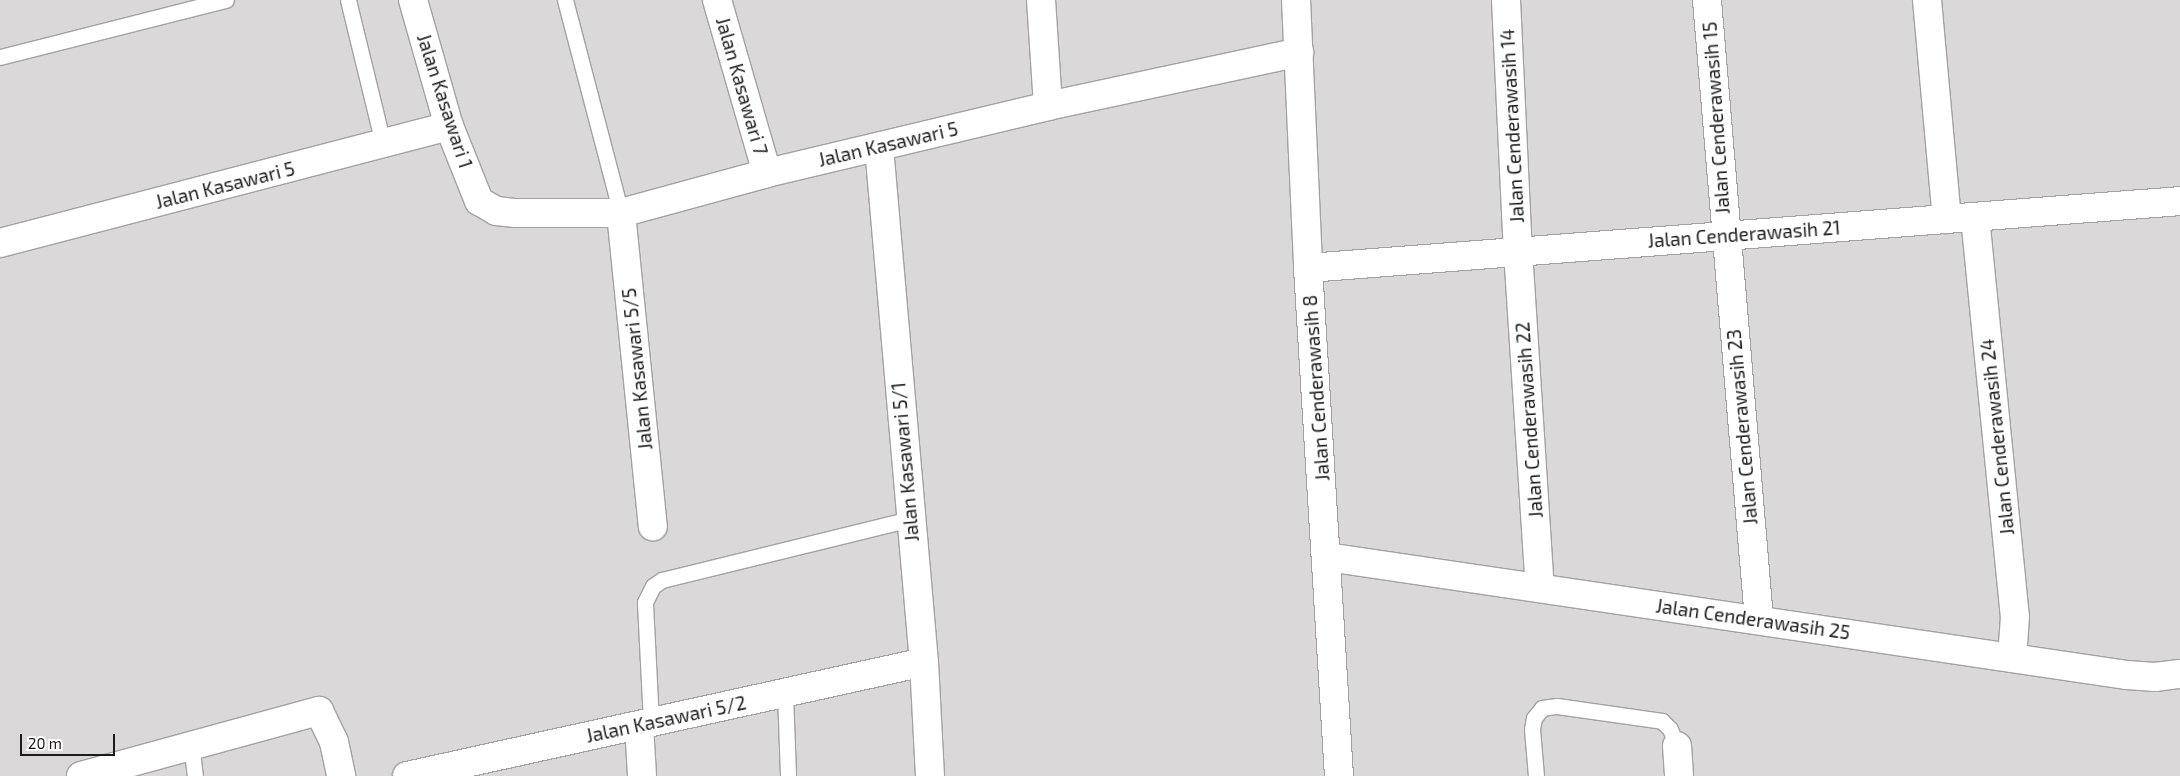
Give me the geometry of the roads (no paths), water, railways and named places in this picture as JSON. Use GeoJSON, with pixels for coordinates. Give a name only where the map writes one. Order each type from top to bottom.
{"type":"FeatureCollection","features":[{"type":"Feature","properties":{"kind":"street","name":"Jalan Kasawari 1"},"geometry":{"type":"LineString","coordinates":[[413,0],[449,126],[479,201]]}},
{"type":"Feature","properties":{"kind":"street","name":"Jalan Kasawari 7"},"geometry":{"type":"LineString","coordinates":[[717,0],[767,172]]}},
{"type":"Feature","properties":{"kind":"street"},"geometry":{"type":"LineString","coordinates":[[1041,0],[1048,106]]}},
{"type":"Feature","properties":{"kind":"street","name":"Jalan Cenderawasih 8"},"geometry":{"type":"LineString","coordinates":[[1296,0],[1308,268],[1339,776]]}},
{"type":"Feature","properties":{"kind":"street","name":"Jalan Cenderawasih 14"},"geometry":{"type":"LineString","coordinates":[[1506,0],[1518,251]]}},
{"type":"Feature","properties":{"kind":"street","name":"Jalan Cenderawasih 15"},"geometry":{"type":"LineString","coordinates":[[1707,0],[1725,236]]}},
{"type":"Feature","properties":{"kind":"street"},"geometry":{"type":"LineString","coordinates":[[1928,0],[1947,219]]}},
{"type":"Feature","properties":{"kind":"street","name":"Jalan Kasawari 5"},"geometry":{"type":"LineString","coordinates":[[479,201],[496,211],[516,213],[621,213],[767,172],[879,148],[1048,106],[1299,52]]}},
{"type":"Feature","properties":{"kind":"street","name":"Jalan Kasawari 5"},"geometry":{"type":"LineString","coordinates":[[0,243],[449,126]]}},
{"type":"Feature","properties":{"kind":"street","name":"Jalan Kasawari 5/1"},"geometry":{"type":"LineString","coordinates":[[879,148],[924,662],[930,776]]}},
{"type":"Feature","properties":{"kind":"street","name":"Jalan Cenderawasih 21"},"geometry":{"type":"LineString","coordinates":[[1308,268],[2180,201]]}},
{"type":"Feature","properties":{"kind":"street","name":"Jalan Kasawari 5/5"},"geometry":{"type":"LineString","coordinates":[[621,213],[653,526]]}},
{"type":"Feature","properties":{"kind":"street","name":"Jalan Cenderawasih 24"},"geometry":{"type":"LineString","coordinates":[[1974,217],[2016,617],[2012,658]]}},
{"type":"Feature","properties":{"kind":"street","name":"Jalan Cenderawasih 23"},"geometry":{"type":"LineString","coordinates":[[1725,236],[1759,619]]}},
{"type":"Feature","properties":{"kind":"street","name":"Jalan Cenderawasih 22"},"geometry":{"type":"LineString","coordinates":[[1518,251],[1540,588]]}},
{"type":"Feature","properties":{"kind":"street","name":"Jalan Cenderawasih 25"},"geometry":{"type":"LineString","coordinates":[[1327,557],[1759,619],[2127,675],[2155,678],[2180,674]]}},
{"type":"Feature","properties":{"kind":"street","name":"Jalan Kasawari 5/2"},"geometry":{"type":"LineString","coordinates":[[407,776],[488,767],[645,724],[924,662]]}},
{"type":"Feature","properties":{"kind":"street"},"geometry":{"type":"LineString","coordinates":[[81,776],[191,744],[318,711],[334,742],[341,776]]}},
{"type":"Feature","properties":{"kind":"street"},"geometry":{"type":"LineString","coordinates":[[642,776],[645,724]]}},
{"type":"Feature","properties":{"kind":"street"},"geometry":{"type":"LineString","coordinates":[[1677,746],[1679,776]]}},
{"type":"Feature","properties":{"kind":"lane"},"geometry":{"type":"LineString","coordinates":[[0,57],[226,0]]}},
{"type":"Feature","properties":{"kind":"lane"},"geometry":{"type":"LineString","coordinates":[[348,0],[383,144]]}},
{"type":"Feature","properties":{"kind":"lane"},"geometry":{"type":"LineString","coordinates":[[565,0],[621,213]]}},
{"type":"Feature","properties":{"kind":"lane"},"geometry":{"type":"LineString","coordinates":[[645,724],[645,602],[653,586],[662,580],[910,519]]}},
{"type":"Feature","properties":{"kind":"lane"},"geometry":{"type":"LineString","coordinates":[[784,693],[788,776]]}},
{"type":"Feature","properties":{"kind":"lane"},"geometry":{"type":"LineString","coordinates":[[1536,776],[1532,729],[1534,718],[1542,708],[1557,706],[1662,721],[1670,729],[1677,746]]}},
{"type":"Feature","properties":{"kind":"lane"},"geometry":{"type":"LineString","coordinates":[[191,744],[195,776]]}}]}
